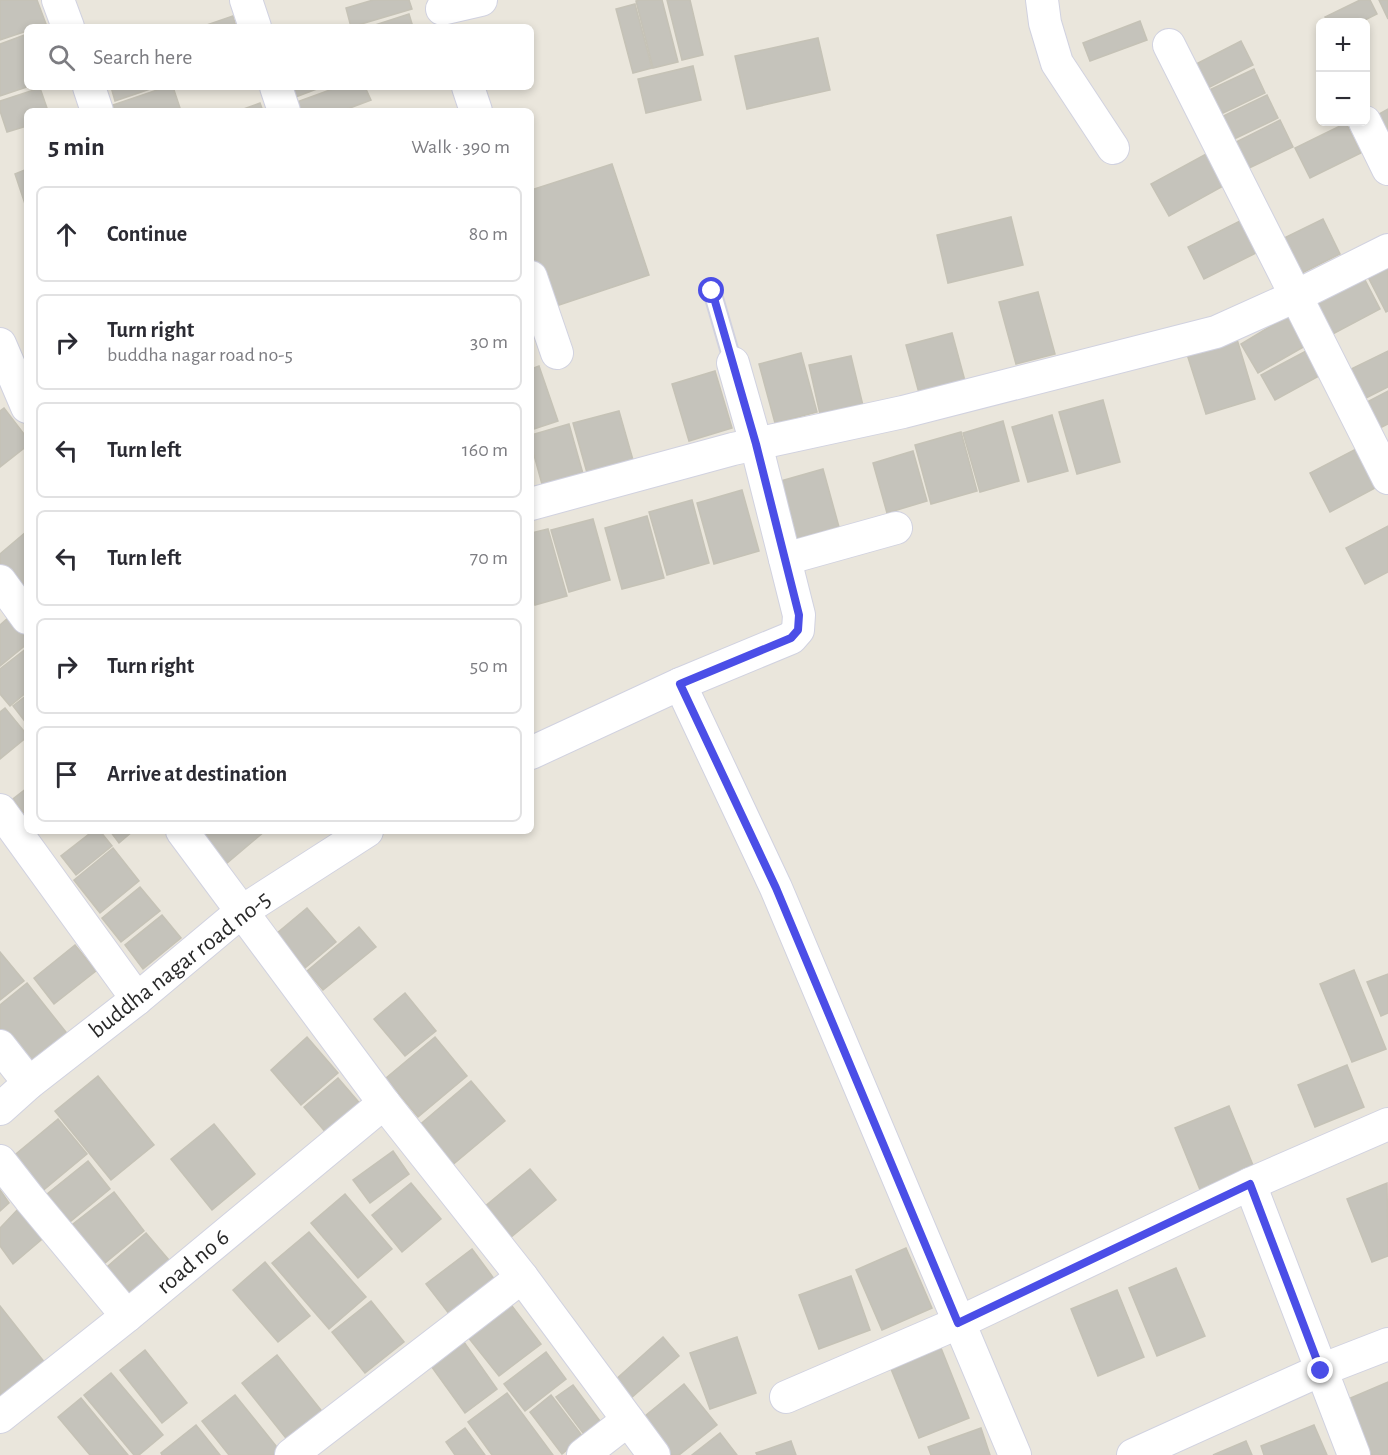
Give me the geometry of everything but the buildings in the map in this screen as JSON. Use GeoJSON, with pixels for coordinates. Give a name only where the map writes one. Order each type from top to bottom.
{"type":"FeatureCollection","features":[{"type":"Feature","properties":{"kind":"street"},"geometry":{"type":"LineString","coordinates":[[58,0],[67,24]]}},
{"type":"Feature","properties":{"kind":"street"},"geometry":{"type":"LineString","coordinates":[[246,0],[254,24]]}},
{"type":"Feature","properties":{"kind":"street"},"geometry":{"type":"LineString","coordinates":[[443,12],[481,0]]}},
{"type":"Feature","properties":{"kind":"street"},"geometry":{"type":"LineString","coordinates":[[1042,0],[1045,23],[1057,63],[1113,148]]}},
{"type":"Feature","properties":{"kind":"street"},"geometry":{"type":"LineString","coordinates":[[1168,45],[1388,478]]}},
{"type":"Feature","properties":{"kind":"street"},"geometry":{"type":"LineString","coordinates":[[90,90],[96,108]]}},
{"type":"Feature","properties":{"kind":"street"},"geometry":{"type":"LineString","coordinates":[[277,90],[283,108]]}},
{"type":"Feature","properties":{"kind":"street"},"geometry":{"type":"LineString","coordinates":[[469,90],[475,108]]}},
{"type":"Feature","properties":{"kind":"street"},"geometry":{"type":"LineString","coordinates":[[1367,126],[1388,169]]}},
{"type":"Feature","properties":{"kind":"street"},"geometry":{"type":"LineString","coordinates":[[534,503],[733,449],[903,412],[1216,332],[1296,296],[1388,250]]}},
{"type":"Feature","properties":{"kind":"street"},"geometry":{"type":"LineString","coordinates":[[534,286],[557,353]]}},
{"type":"Feature","properties":{"kind":"street"},"geometry":{"type":"LineString","coordinates":[[0,344],[24,400]]}},
{"type":"Feature","properties":{"kind":"street"},"geometry":{"type":"LineString","coordinates":[[534,752],[680,684],[791,638],[798,630],[799,615],[733,363]]}},
{"type":"Feature","properties":{"kind":"street"},"geometry":{"type":"LineString","coordinates":[[785,559],[896,528]]}},
{"type":"Feature","properties":{"kind":"street"},"geometry":{"type":"LineString","coordinates":[[0,581],[24,614]]}},
{"type":"Feature","properties":{"kind":"street"},"geometry":{"type":"LineString","coordinates":[[680,684],[776,888],[1015,1455]]}},
{"type":"Feature","properties":{"kind":"street"},"geometry":{"type":"LineString","coordinates":[[0,810],[137,999]]}},
{"type":"Feature","properties":{"kind":"street"},"geometry":{"type":"LineString","coordinates":[[184,834],[384,1103],[522,1277],[654,1455]]}},
{"type":"Feature","properties":{"kind":"street","name":"buddha nagar road no-5"},"geometry":{"type":"LineString","coordinates":[[0,1110],[29,1083],[137,999],[241,912],[363,834]]}},
{"type":"Feature","properties":{"kind":"street"},"geometry":{"type":"LineString","coordinates":[[0,1047],[29,1083]]}},
{"type":"Feature","properties":{"kind":"street","name":"road no 6"},"geometry":{"type":"LineString","coordinates":[[0,1417],[128,1316],[384,1103]]}},
{"type":"Feature","properties":{"kind":"street"},"geometry":{"type":"LineString","coordinates":[[786,1397],[958,1323],[1250,1184],[1388,1125]]}},
{"type":"Feature","properties":{"kind":"street"},"geometry":{"type":"LineString","coordinates":[[0,1161],[128,1316]]}},
{"type":"Feature","properties":{"kind":"street"},"geometry":{"type":"LineString","coordinates":[[1250,1184],[1354,1455]]}},
{"type":"Feature","properties":{"kind":"street"},"geometry":{"type":"LineString","coordinates":[[291,1455],[522,1277]]}},
{"type":"Feature","properties":{"kind":"street"},"geometry":{"type":"LineString","coordinates":[[1133,1455],[1321,1371],[1388,1344]]}},
{"type":"Feature","properties":{"kind":"street"},"geometry":{"type":"LineString","coordinates":[[583,1455],[628,1420]]}},
{"type":"Feature","properties":{"kind":"lane"},"geometry":{"type":"LineString","coordinates":[[712,291],[733,363]]}},
{"type":"Feature","properties":{"kind":"route"},"geometry":{"type":"LineString","coordinates":[[712,291],[756,444],[799,615],[798,630],[791,638],[680,684],[776,888],[958,1323],[1250,1184],[1321,1371]]}}]}
